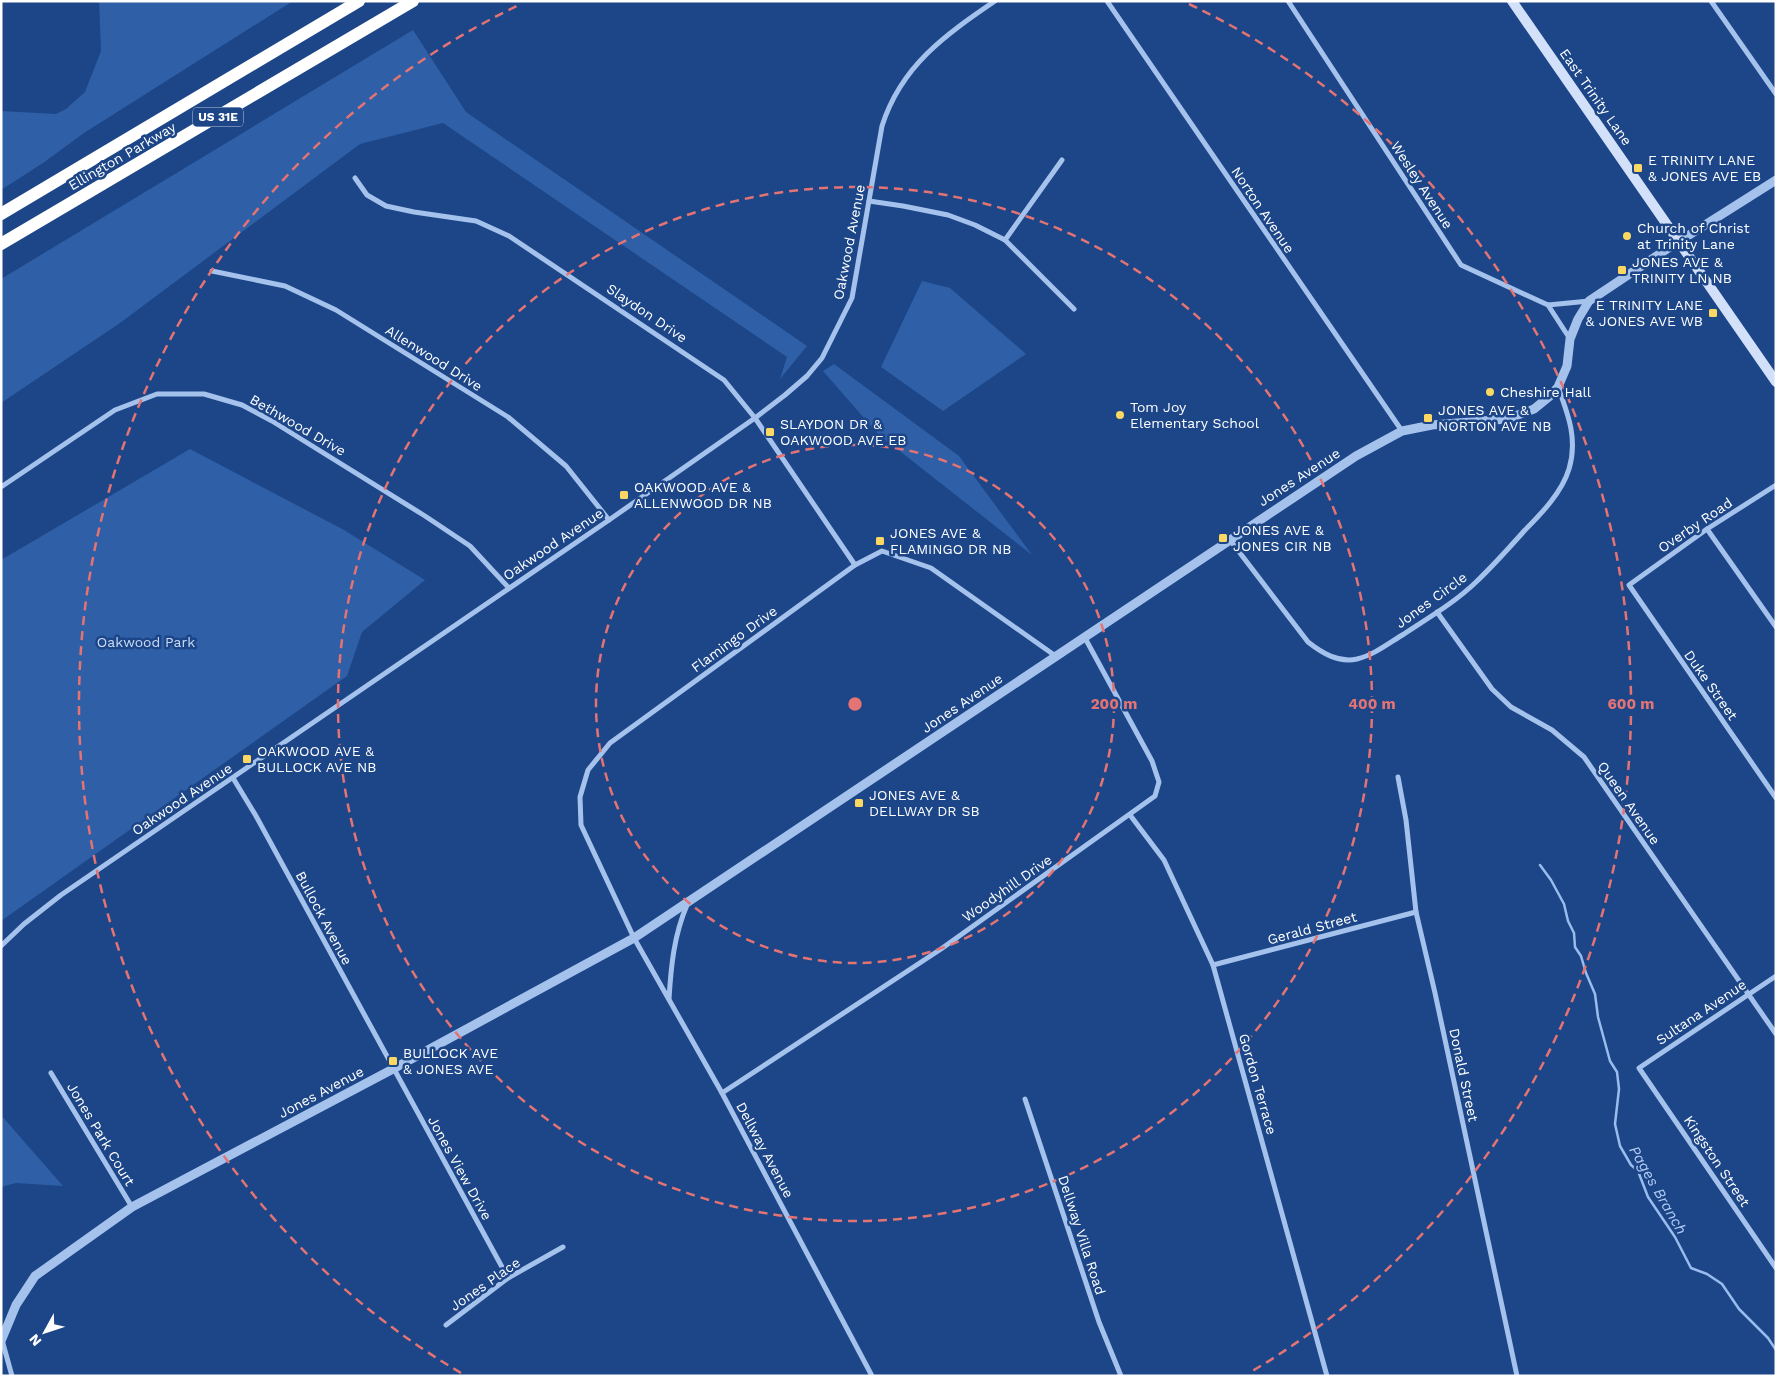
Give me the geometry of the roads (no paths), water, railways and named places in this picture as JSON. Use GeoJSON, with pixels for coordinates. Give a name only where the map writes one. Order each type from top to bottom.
{"type":"FeatureCollection","features":[{"type":"Feature","properties":{"kind":"highway","name":"Ellington Parkway"},"geometry":{"type":"LineString","coordinates":[[1,214],[359,1]]}},
{"type":"Feature","properties":{"kind":"highway","name":"Ellington Parkway"},"geometry":{"type":"LineString","coordinates":[[1,245],[413,1]]}},
{"type":"Feature","properties":{"kind":"main road","name":"East Trinity Lane"},"geometry":{"type":"LineString","coordinates":[[1512,1],[1776,382]]}},
{"type":"Feature","properties":{"kind":"street","name":"Oakwood Avenue"},"geometry":{"type":"LineString","coordinates":[[1,946],[24,924],[61,895],[609,520],[755,418],[807,376],[822,358],[852,298],[882,126],[886,113],[904,78],[925,54],[954,29],[994,1]]}},
{"type":"Feature","properties":{"kind":"street","name":"Norton Avenue"},"geometry":{"type":"LineString","coordinates":[[1107,1],[1402,431]]}},
{"type":"Feature","properties":{"kind":"street","name":"Wesley Avenue"},"geometry":{"type":"LineString","coordinates":[[1288,1],[1461,265],[1548,305]]}},
{"type":"Feature","properties":{"kind":"street"},"geometry":{"type":"LineString","coordinates":[[1711,1],[1776,94]]}},
{"type":"Feature","properties":{"kind":"street"},"geometry":{"type":"LineString","coordinates":[[1005,240],[1062,160]]}},
{"type":"Feature","properties":{"kind":"street","name":"Slaydon Drive"},"geometry":{"type":"LineString","coordinates":[[355,178],[367,195],[386,206],[476,221],[509,236],[688,354],[724,380],[755,418],[855,565]]}},
{"type":"Feature","properties":{"kind":"street","name":"Jones Avenue"},"geometry":{"type":"LineString","coordinates":[[2,1340],[16,1305],[35,1276],[132,1207],[393,1069],[634,938],[1356,456],[1402,431],[1432,426],[1507,419],[1534,409],[1558,387],[1567,366],[1570,339],[1578,319],[1589,301],[1776,180]]}},
{"type":"Feature","properties":{"kind":"street"},"geometry":{"type":"LineString","coordinates":[[869,201],[948,215],[975,225],[1005,240],[1074,309]]}},
{"type":"Feature","properties":{"kind":"street","name":"Allenwood Drive"},"geometry":{"type":"LineString","coordinates":[[212,271],[285,286],[336,310],[508,417],[566,466],[609,520]]}},
{"type":"Feature","properties":{"kind":"street"},"geometry":{"type":"LineString","coordinates":[[1570,339],[1548,305],[1589,301]]}},
{"type":"Feature","properties":{"kind":"street","name":"Jones Circle"},"geometry":{"type":"LineString","coordinates":[[1230,539],[1308,642],[1320,651],[1336,659],[1356,659],[1380,650],[1437,612],[1474,584],[1544,511],[1569,469],[1572,443],[1570,420],[1558,387]]}},
{"type":"Feature","properties":{"kind":"street","name":"Bethwood Drive"},"geometry":{"type":"LineString","coordinates":[[1,486],[115,410],[157,394],[204,394],[242,405],[272,421],[416,510],[470,546],[509,588]]}},
{"type":"Feature","properties":{"kind":"street","name":"Overby Road"},"geometry":{"type":"LineString","coordinates":[[1629,585],[1707,529],[1776,485]]}},
{"type":"Feature","properties":{"kind":"street"},"geometry":{"type":"LineString","coordinates":[[1707,529],[1776,627]]}},
{"type":"Feature","properties":{"kind":"street","name":"Flamingo Drive"},"geometry":{"type":"LineString","coordinates":[[634,938],[581,825],[580,797],[588,770],[610,742],[855,565],[882,551],[931,568],[1057,656]]}},
{"type":"Feature","properties":{"kind":"street","name":"Duke Street"},"geometry":{"type":"LineString","coordinates":[[1629,585],[1776,798]]}},
{"type":"Feature","properties":{"kind":"street","name":"Queen Avenue"},"geometry":{"type":"LineString","coordinates":[[1437,612],[1492,689],[1511,706],[1552,730],[1584,757],[1776,1034]]}},
{"type":"Feature","properties":{"kind":"street","name":"Woodyhill Drive"},"geometry":{"type":"LineString","coordinates":[[722,1093],[941,949],[1155,796],[1159,782],[1152,761],[1085,638]]}},
{"type":"Feature","properties":{"kind":"street","name":"Donald Street"},"geometry":{"type":"LineString","coordinates":[[1398,777],[1406,820],[1416,912],[1517,1376]]}},
{"type":"Feature","properties":{"kind":"street","name":"Bullock Avenue"},"geometry":{"type":"LineString","coordinates":[[233,778],[256,816],[393,1069]]}},
{"type":"Feature","properties":{"kind":"street","name":"Gordon Terrace"},"geometry":{"type":"LineString","coordinates":[[1130,815],[1164,860],[1213,965],[1327,1376]]}},
{"type":"Feature","properties":{"kind":"street"},"geometry":{"type":"LineString","coordinates":[[669,999],[670,969],[676,935],[688,903]]}},
{"type":"Feature","properties":{"kind":"street","name":"Gerald Street"},"geometry":{"type":"LineString","coordinates":[[1213,965],[1416,912]]}},
{"type":"Feature","properties":{"kind":"street","name":"Dellway Avenue"},"geometry":{"type":"LineString","coordinates":[[634,938],[722,1093],[872,1376]]}},
{"type":"Feature","properties":{"kind":"street","name":"Sultana Avenue"},"geometry":{"type":"LineString","coordinates":[[1639,1068],[1776,976]]}},
{"type":"Feature","properties":{"kind":"street","name":"Kingston Street"},"geometry":{"type":"LineString","coordinates":[[1639,1068],[1776,1268]]}},
{"type":"Feature","properties":{"kind":"street","name":"Jones View Drive"},"geometry":{"type":"LineString","coordinates":[[393,1069],[508,1278]]}},
{"type":"Feature","properties":{"kind":"street","name":"Jones Park Court"},"geometry":{"type":"LineString","coordinates":[[51,1073],[132,1207]]}},
{"type":"Feature","properties":{"kind":"street","name":"Dellway Villa Road"},"geometry":{"type":"LineString","coordinates":[[1025,1100],[1099,1322],[1122,1376]]}},
{"type":"Feature","properties":{"kind":"street","name":"Jones Place"},"geometry":{"type":"LineString","coordinates":[[446,1325],[508,1278],[563,1247]]}},
{"type":"Feature","properties":{"kind":"street"},"geometry":{"type":"LineString","coordinates":[[2,1340],[12,1376]]}},
{"type":"Feature","properties":{"kind":"waterway","name":"Pages Branch"},"geometry":{"type":"LineString","coordinates":[[1540,865],[1551,880],[1564,904],[1568,921],[1574,933],[1575,947],[1581,956],[1595,994],[1598,1017],[1610,1061],[1617,1072],[1619,1089],[1615,1124],[1620,1146],[1631,1165],[1638,1171],[1648,1197],[1675,1237],[1691,1268],[1707,1274],[1722,1284],[1739,1309],[1768,1338],[1776,1350]]}},
{"type":"Feature","properties":{"kind":"place","name":"E TRINITY LANE & JONES AVE EB"},"geometry":{"type":"Point","coordinates":[1638,168]}},
{"type":"Feature","properties":{"kind":"place","name":"Church of Christ at Trinity Lane"},"geometry":{"type":"Point","coordinates":[1627,236]}},
{"type":"Feature","properties":{"kind":"place","name":"JONES AVE & TRINITY LN NB"},"geometry":{"type":"Point","coordinates":[1622,270]}},
{"type":"Feature","properties":{"kind":"place","name":"E TRINITY LANE & JONES AVE WB"},"geometry":{"type":"Point","coordinates":[1713,313]}},
{"type":"Feature","properties":{"kind":"place","name":"Cheshire Hall"},"geometry":{"type":"Point","coordinates":[1490,392]}},
{"type":"Feature","properties":{"kind":"place","name":"Tom Joy Elementary School"},"geometry":{"type":"Point","coordinates":[1120,415]}},
{"type":"Feature","properties":{"kind":"place","name":"JONES AVE & NORTON AVE NB"},"geometry":{"type":"Point","coordinates":[1428,418]}},
{"type":"Feature","properties":{"kind":"place","name":"SLAYDON DR & OAKWOOD AVE EB"},"geometry":{"type":"Point","coordinates":[770,432]}},
{"type":"Feature","properties":{"kind":"place","name":"OAKWOOD AVE & ALLENWOOD DR NB"},"geometry":{"type":"Point","coordinates":[624,495]}},
{"type":"Feature","properties":{"kind":"place","name":"JONES AVE & JONES CIR NB"},"geometry":{"type":"Point","coordinates":[1223,538]}},
{"type":"Feature","properties":{"kind":"place","name":"JONES AVE & FLAMINGO DR NB"},"geometry":{"type":"Point","coordinates":[880,541]}},
{"type":"Feature","properties":{"kind":"place","name":"OAKWOOD AVE & BULLOCK AVE NB"},"geometry":{"type":"Point","coordinates":[247,759]}},
{"type":"Feature","properties":{"kind":"place","name":"JONES AVE & DELLWAY DR SB"},"geometry":{"type":"Point","coordinates":[859,803]}},
{"type":"Feature","properties":{"kind":"place","name":"BULLOCK AVE & JONES AVE"},"geometry":{"type":"Point","coordinates":[393,1061]}},
{"type":"Feature","properties":{"kind":"park label","name":"Oakwood Park"},"geometry":{"type":"Point","coordinates":[146,642]}}]}
